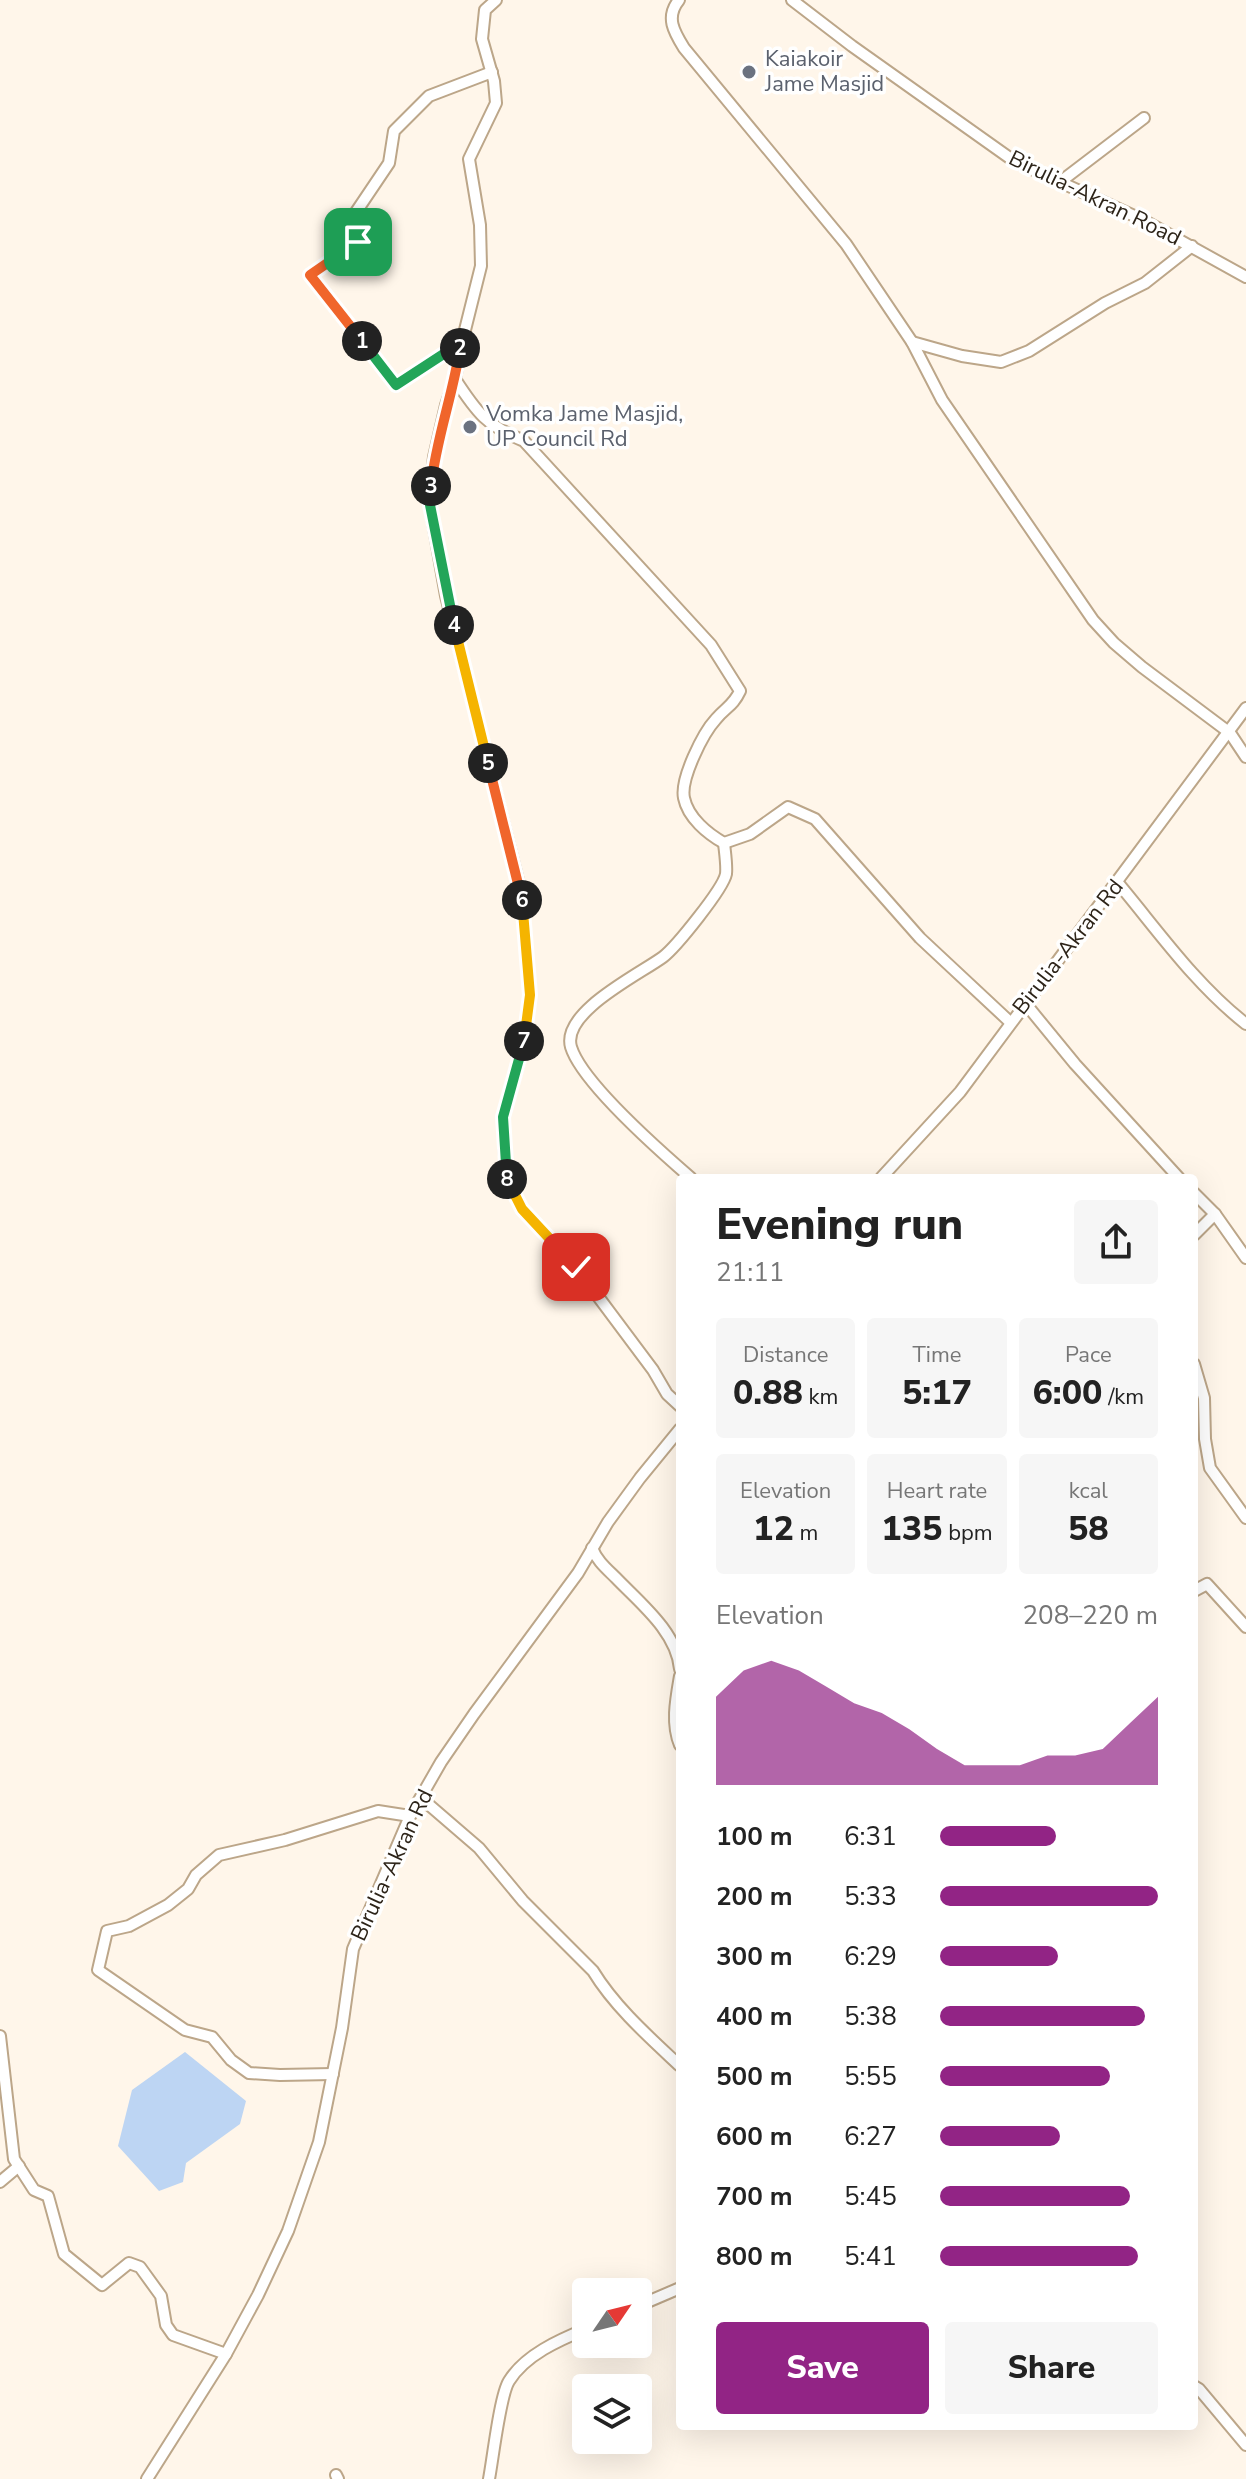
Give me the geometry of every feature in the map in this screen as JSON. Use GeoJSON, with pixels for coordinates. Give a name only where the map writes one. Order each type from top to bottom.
{"type":"FeatureCollection","features":[{"type":"Feature","properties":{"kind":"street"},"geometry":{"type":"LineString","coordinates":[[496,0],[485,10],[482,39],[492,72],[496,103],[469,159],[480,225],[481,266],[434,457],[429,500],[446,596],[522,896],[530,995],[523,1047],[503,1117],[506,1176],[522,1209],[576,1267],[676,1402]]}},
{"type":"Feature","properties":{"kind":"street"},"geometry":{"type":"LineString","coordinates":[[679,0],[671,14],[674,33],[684,48],[846,244],[912,342],[942,400],[1093,620],[1114,643],[1230,733],[1246,757]]}},
{"type":"Feature","properties":{"kind":"street","name":"Birulia-Akran Road"},"geometry":{"type":"LineString","coordinates":[[792,0],[1014,161],[1141,219],[1245,274]]}},
{"type":"Feature","properties":{"kind":"street"},"geometry":{"type":"LineString","coordinates":[[462,342],[396,385],[310,275],[358,242],[352,218],[389,163],[394,131],[429,96],[492,72]]}},
{"type":"Feature","properties":{"kind":"street"},"geometry":{"type":"LineString","coordinates":[[1060,182],[1144,118]]}},
{"type":"Feature","properties":{"kind":"street"},"geometry":{"type":"LineString","coordinates":[[912,342],[962,356],[1001,362],[1029,351],[1105,303],[1145,283],[1192,246]]}},
{"type":"Feature","properties":{"kind":"street"},"geometry":{"type":"LineString","coordinates":[[455,379],[475,411],[499,431],[524,441],[711,645],[740,691],[734,704],[716,719],[697,749],[687,777],[684,797],[705,832],[724,843],[750,834],[788,807],[815,819],[920,938],[1010,1022]]}},
{"type":"Feature","properties":{"kind":"street","name":"Birulia-Akran Rd"},"geometry":{"type":"LineString","coordinates":[[885,1174],[960,1092],[1246,708]]}},
{"type":"Feature","properties":{"kind":"street"},"geometry":{"type":"LineString","coordinates":[[686,1174],[653,1145],[579,1064],[571,1045],[571,1031],[599,998],[664,956],[698,917],[726,876],[724,843]]}},
{"type":"Feature","properties":{"kind":"street"},"geometry":{"type":"LineString","coordinates":[[1118,883],[1197,981],[1246,1024]]}},
{"type":"Feature","properties":{"kind":"street"},"geometry":{"type":"LineString","coordinates":[[1025,1003],[1075,1064],[1175,1174]]}},
{"type":"Feature","properties":{"kind":"street"},"geometry":{"type":"LineString","coordinates":[[1198,1197],[1215,1214],[1246,1258]]}},
{"type":"Feature","properties":{"kind":"street"},"geometry":{"type":"LineString","coordinates":[[1198,1231],[1215,1214]]}},
{"type":"Feature","properties":{"kind":"street"},"geometry":{"type":"LineString","coordinates":[[1198,1378],[1204,1398],[1205,1439],[1210,1468],[1246,1518]]}},
{"type":"Feature","properties":{"kind":"street","name":"Birulia-Akran Rd"},"geometry":{"type":"LineString","coordinates":[[147,2479],[226,2354],[288,2231],[319,2142],[353,1949],[410,1816],[441,1762],[474,1714],[578,1573],[640,1478],[676,1434]]}},
{"type":"Feature","properties":{"kind":"street"},"geometry":{"type":"LineString","coordinates":[[592,1548],[601,1564],[657,1620],[676,1648]]}},
{"type":"Feature","properties":{"kind":"street"},"geometry":{"type":"LineString","coordinates":[[1198,1589],[1207,1584],[1246,1627]]}},
{"type":"Feature","properties":{"kind":"street"},"geometry":{"type":"LineString","coordinates":[[676,1698],[676,1736]]}},
{"type":"Feature","properties":{"kind":"street"},"geometry":{"type":"LineString","coordinates":[[421,1798],[479,1848],[523,1901],[593,1971],[639,2027],[676,2062]]}},
{"type":"Feature","properties":{"kind":"street"},"geometry":{"type":"LineString","coordinates":[[333,2074],[249,2073],[231,2060],[212,2037],[185,2030],[98,1970],[107,1931],[129,1926],[168,1905],[188,1889],[196,1875],[219,1855],[285,1840],[378,1811],[410,1816]]}},
{"type":"Feature","properties":{"kind":"street"},"geometry":{"type":"LineString","coordinates":[[0,2036],[14,2159],[34,2190],[48,2196],[64,2254],[102,2285],[129,2263],[140,2267],[161,2296],[166,2325],[173,2335],[226,2354]]}},
{"type":"Feature","properties":{"kind":"street"},"geometry":{"type":"LineString","coordinates":[[0,2182],[19,2166]]}},
{"type":"Feature","properties":{"kind":"street"},"geometry":{"type":"LineString","coordinates":[[652,2300],[676,2290]]}},
{"type":"Feature","properties":{"kind":"street"},"geometry":{"type":"LineString","coordinates":[[489,2479],[507,2383],[521,2366],[572,2335]]}},
{"type":"Feature","properties":{"kind":"street"},"geometry":{"type":"LineString","coordinates":[[1198,2388],[1246,2445]]}},
{"type":"Feature","properties":{"kind":"water"},"geometry":{"type":"Polygon","coordinates":[[[185,2052],[246,2101],[240,2124],[186,2163],[183,2182],[159,2191],[118,2146],[132,2090],[185,2052]]]}},
{"type":"Feature","properties":{"kind":"place","name":"Kaiakoir Jame Masjid"},"geometry":{"type":"Point","coordinates":[749,72]}},
{"type":"Feature","properties":{"kind":"place","name":"Vomka Jame Masjid, UP Council Rd"},"geometry":{"type":"Point","coordinates":[470,427]}},
{"type":"Feature","properties":{"kind":"route"},"geometry":{"type":"LineString","coordinates":[[358,242],[310,275],[396,385],[462,342],[434,457],[429,500],[446,596],[522,896],[530,995],[523,1047],[503,1117],[506,1176],[522,1209],[576,1267]]}}]}
